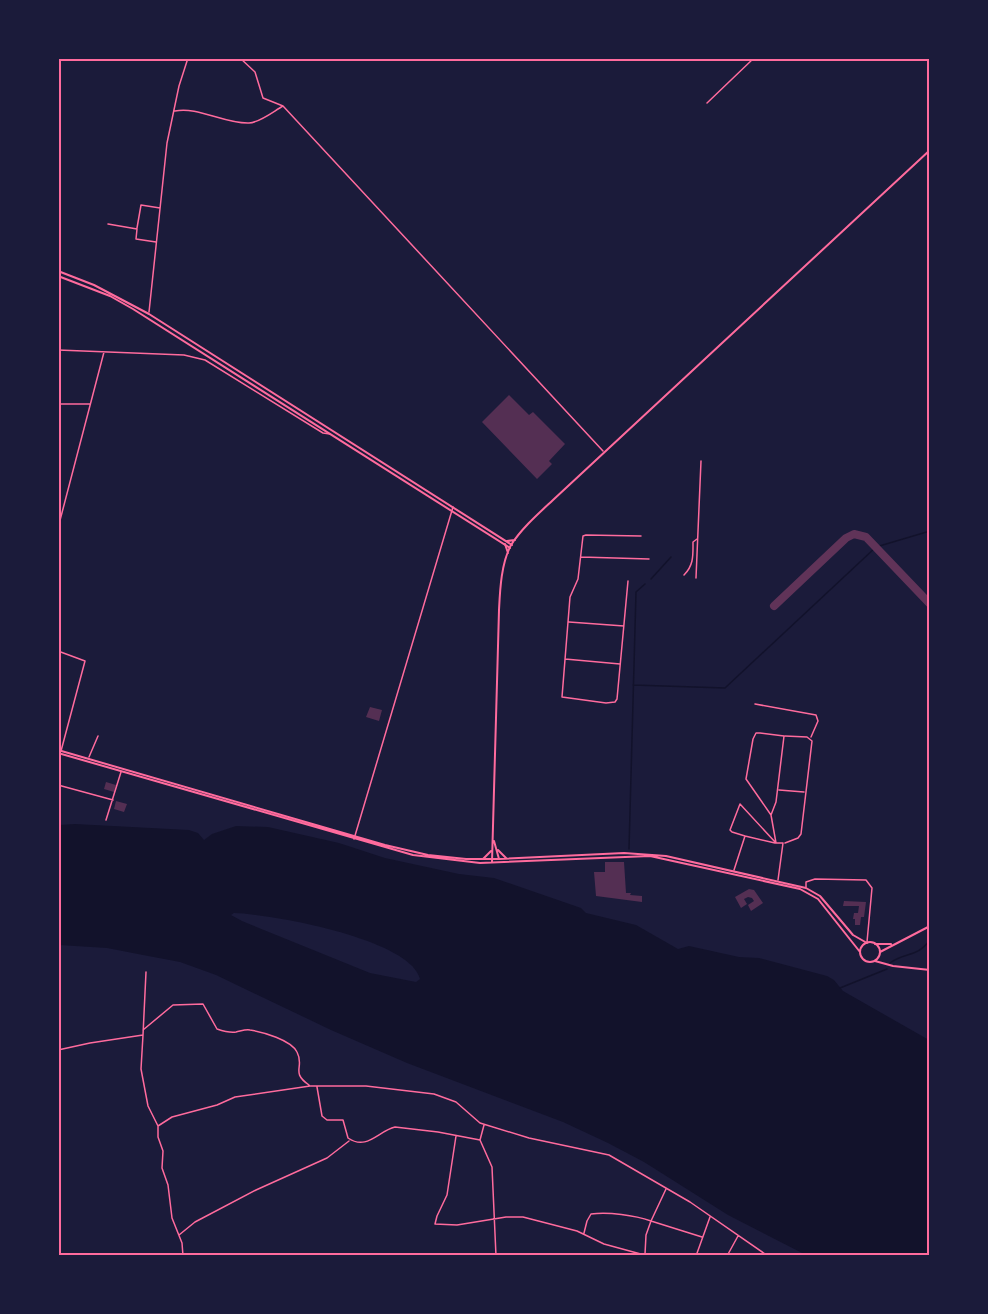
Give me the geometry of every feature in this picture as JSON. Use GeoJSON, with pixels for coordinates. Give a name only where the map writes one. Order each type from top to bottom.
{"type":"FeatureCollection","features":[{"type":"Feature","properties":{"kind":"main road"},"geometry":{"type":"LineString","coordinates":[[499,861],[494,840],[499,610],[502,576],[511,546],[545,508],[930,150]]}},
{"type":"Feature","properties":{"kind":"main road"},"geometry":{"type":"LineString","coordinates":[[58,271],[109,292],[148,314],[332,433]]}},
{"type":"Feature","properties":{"kind":"main road"},"geometry":{"type":"LineString","coordinates":[[58,276],[133,309],[511,546]]}},
{"type":"Feature","properties":{"kind":"main road"},"geometry":{"type":"LineString","coordinates":[[506,543],[515,540]]}},
{"type":"Feature","properties":{"kind":"main road"},"geometry":{"type":"LineString","coordinates":[[506,543],[508,553]]}},
{"type":"Feature","properties":{"kind":"main road"},"geometry":{"type":"LineString","coordinates":[[59,752],[122,770]]}},
{"type":"Feature","properties":{"kind":"main road"},"geometry":{"type":"LineString","coordinates":[[59,752],[413,855],[458,861],[650,856],[778,880],[806,888],[820,896],[853,935],[867,943],[881,945],[900,941]]}},
{"type":"Feature","properties":{"kind":"main road"},"geometry":{"type":"LineString","coordinates":[[354,838],[417,853],[492,861]]}},
{"type":"Feature","properties":{"kind":"main road"},"geometry":{"type":"LineString","coordinates":[[483,859],[495,848]]}},
{"type":"Feature","properties":{"kind":"main road"},"geometry":{"type":"LineString","coordinates":[[492,861],[495,848]]}},
{"type":"Feature","properties":{"kind":"main road"},"geometry":{"type":"LineString","coordinates":[[495,848],[506,858]]}},
{"type":"Feature","properties":{"kind":"main road"},"geometry":{"type":"LineString","coordinates":[[499,861],[506,858],[638,852],[666,856],[800,889],[811,894],[823,904],[865,961],[930,970]]}},
{"type":"Feature","properties":{"kind":"main road"},"geometry":{"type":"LineString","coordinates":[[875,961],[879,954],[930,926]]}},
{"type":"Feature","properties":{"kind":"main road"},"geometry":{"type":"LineString","coordinates":[[860,952],[862,946],[867,943]]}},
{"type":"Feature","properties":{"kind":"main road"},"geometry":{"type":"LineString","coordinates":[[875,944],[885,963]]}},
{"type":"Feature","properties":{"kind":"street"},"geometry":{"type":"LineString","coordinates":[[148,314],[167,142],[188,58]]}},
{"type":"Feature","properties":{"kind":"street"},"geometry":{"type":"LineString","coordinates":[[240,58],[255,72],[263,98],[283,106],[605,453]]}},
{"type":"Feature","properties":{"kind":"street"},"geometry":{"type":"LineString","coordinates":[[707,103],[754,58]]}},
{"type":"Feature","properties":{"kind":"street"},"geometry":{"type":"LineString","coordinates":[[174,111],[186,108],[220,120],[251,124],[283,106]]}},
{"type":"Feature","properties":{"kind":"street"},"geometry":{"type":"LineString","coordinates":[[157,242],[136,239],[137,229],[141,205],[161,208]]}},
{"type":"Feature","properties":{"kind":"street"},"geometry":{"type":"LineString","coordinates":[[108,224],[137,229]]}},
{"type":"Feature","properties":{"kind":"street"},"geometry":{"type":"LineString","coordinates":[[58,350],[198,357],[323,433],[332,433]]}},
{"type":"Feature","properties":{"kind":"street"},"geometry":{"type":"LineString","coordinates":[[58,528],[104,352]]}},
{"type":"Feature","properties":{"kind":"street"},"geometry":{"type":"LineString","coordinates":[[58,404],[90,404]]}},
{"type":"Feature","properties":{"kind":"street"},"geometry":{"type":"LineString","coordinates":[[696,578],[701,461]]}},
{"type":"Feature","properties":{"kind":"street"},"geometry":{"type":"LineString","coordinates":[[354,838],[452,508]]}},
{"type":"Feature","properties":{"kind":"street"},"geometry":{"type":"LineString","coordinates":[[628,581],[617,699],[615,702],[606,702],[562,697],[570,597],[578,579],[584,536],[641,536]]}},
{"type":"Feature","properties":{"kind":"street"},"geometry":{"type":"LineString","coordinates":[[684,575],[690,569],[693,561],[693,542],[698,539]]}},
{"type":"Feature","properties":{"kind":"street"},"geometry":{"type":"LineString","coordinates":[[580,557],[649,559]]}},
{"type":"Feature","properties":{"kind":"street"},"geometry":{"type":"LineString","coordinates":[[568,622],[625,626]]}},
{"type":"Feature","properties":{"kind":"street"},"geometry":{"type":"LineString","coordinates":[[58,651],[86,661],[59,752]]}},
{"type":"Feature","properties":{"kind":"street"},"geometry":{"type":"LineString","coordinates":[[564,658],[621,664]]}},
{"type":"Feature","properties":{"kind":"street"},"geometry":{"type":"LineString","coordinates":[[755,704],[816,716],[818,721],[811,738],[800,836],[783,843],[776,843],[732,832],[730,830],[738,806],[740,804],[776,843]]}},
{"type":"Feature","properties":{"kind":"street"},"geometry":{"type":"LineString","coordinates":[[776,843],[771,815],[748,783],[746,774],[753,739],[756,733],[811,738]]}},
{"type":"Feature","properties":{"kind":"street"},"geometry":{"type":"LineString","coordinates":[[88,759],[99,736]]}},
{"type":"Feature","properties":{"kind":"street"},"geometry":{"type":"LineString","coordinates":[[771,815],[778,790],[784,736]]}},
{"type":"Feature","properties":{"kind":"street"},"geometry":{"type":"LineString","coordinates":[[106,820],[122,770]]}},
{"type":"Feature","properties":{"kind":"street"},"geometry":{"type":"LineString","coordinates":[[58,784],[113,800]]}},
{"type":"Feature","properties":{"kind":"street"},"geometry":{"type":"LineString","coordinates":[[778,790],[805,792]]}},
{"type":"Feature","properties":{"kind":"street"},"geometry":{"type":"LineString","coordinates":[[736,873],[745,836]]}},
{"type":"Feature","properties":{"kind":"street"},"geometry":{"type":"LineString","coordinates":[[778,880],[783,843]]}},
{"type":"Feature","properties":{"kind":"street"},"geometry":{"type":"LineString","coordinates":[[806,888],[806,882],[815,879],[866,880],[872,888],[867,943]]}},
{"type":"Feature","properties":{"kind":"street"},"geometry":{"type":"LineString","coordinates":[[146,972],[141,1069],[148,1106],[158,1126],[158,1137],[163,1151],[162,1168],[168,1185],[172,1218],[179,1235],[183,1256]]}},
{"type":"Feature","properties":{"kind":"street"},"geometry":{"type":"LineString","coordinates":[[143,1030],[173,1005],[202,1004],[217,1029],[232,1032],[250,1029],[292,1046],[298,1054],[298,1074],[310,1086]]}},
{"type":"Feature","properties":{"kind":"street"},"geometry":{"type":"LineString","coordinates":[[58,1050],[143,1035]]}},
{"type":"Feature","properties":{"kind":"street"},"geometry":{"type":"LineString","coordinates":[[158,1126],[172,1117],[217,1105],[235,1097],[310,1086],[366,1086],[434,1095],[456,1102],[476,1122],[484,1125],[530,1138],[609,1155],[666,1188],[768,1256]]}},
{"type":"Feature","properties":{"kind":"street"},"geometry":{"type":"LineString","coordinates":[[316,1086],[322,1116],[327,1120],[343,1120],[345,1132],[350,1140]]}},
{"type":"Feature","properties":{"kind":"street"},"geometry":{"type":"LineString","coordinates":[[484,1125],[480,1140],[492,1167],[496,1256]]}},
{"type":"Feature","properties":{"kind":"street"},"geometry":{"type":"LineString","coordinates":[[179,1235],[195,1222],[256,1190],[327,1158],[350,1140],[371,1141],[395,1127],[480,1140]]}},
{"type":"Feature","properties":{"kind":"street"},"geometry":{"type":"LineString","coordinates":[[456,1136],[447,1195],[435,1224],[457,1225],[523,1216],[584,1233],[604,1244],[646,1255],[646,1236],[666,1188]]}},
{"type":"Feature","properties":{"kind":"street"},"geometry":{"type":"LineString","coordinates":[[584,1233],[589,1216],[594,1213],[622,1215],[651,1221],[702,1237]]}},
{"type":"Feature","properties":{"kind":"street"},"geometry":{"type":"LineString","coordinates":[[696,1256],[710,1216]]}},
{"type":"Feature","properties":{"kind":"street"},"geometry":{"type":"LineString","coordinates":[[727,1256],[738,1235]]}},
{"type":"Feature","properties":{"kind":"shaded area"},"geometry":{"type":"Polygon","coordinates":[[[59,825],[189,830],[198,833],[204,840],[212,834],[236,826],[268,827],[339,843],[385,858],[459,874],[494,878],[581,908],[586,913],[636,925],[678,949],[689,946],[739,957],[759,958],[827,976],[834,980],[843,991],[929,1040],[929,1255],[806,1255],[728,1215],[644,1162],[608,1143],[563,1122],[407,1063],[331,1030],[216,975],[180,962],[107,948],[59,945],[59,825]],[[234,913],[231,915],[370,973],[416,982],[420,979],[411,965],[392,952],[367,941],[338,931],[252,914],[234,913]]]}},
{"type":"Feature","properties":{"kind":"building"},"geometry":{"type":"Polygon","coordinates":[[[509,395],[529,415],[533,412],[565,444],[549,461],[552,464],[537,479],[482,422],[509,395]]]}},
{"type":"Feature","properties":{"kind":"building"},"geometry":{"type":"Polygon","coordinates":[[[370,707],[382,710],[379,721],[366,717],[370,707]]]}},
{"type":"Feature","properties":{"kind":"building"},"geometry":{"type":"Polygon","coordinates":[[[106,782],[116,785],[114,792],[104,789],[106,782]]]}},
{"type":"Feature","properties":{"kind":"building"},"geometry":{"type":"Polygon","coordinates":[[[116,801],[127,804],[124,812],[114,809],[116,801]]]}},
{"type":"Feature","properties":{"kind":"building"},"geometry":{"type":"Polygon","coordinates":[[[605,862],[624,862],[626,893],[642,896],[642,902],[596,896],[594,872],[605,872],[605,862]]]}},
{"type":"Feature","properties":{"kind":"building"},"geometry":{"type":"Polygon","coordinates":[[[749,889],[754,890],[763,903],[751,911],[748,905],[754,901],[752,898],[744,899],[747,904],[741,908],[735,897],[749,889]]]}},
{"type":"Feature","properties":{"kind":"building"},"geometry":{"type":"Polygon","coordinates":[[[844,901],[866,902],[864,917],[861,917],[860,925],[855,925],[855,919],[853,919],[854,913],[858,913],[859,906],[843,906],[844,901]]]}},
{"type":"Feature","properties":{"kind":"waterway"},"geometry":{"type":"LineString","coordinates":[[633,685],[725,688],[876,547],[930,531]]}},
{"type":"Feature","properties":{"kind":"waterway"},"geometry":{"type":"LineString","coordinates":[[651,579],[671,557]]}},
{"type":"Feature","properties":{"kind":"waterway"},"geometry":{"type":"LineString","coordinates":[[629,849],[636,592],[645,584]]}},
{"type":"Feature","properties":{"kind":"waterway"},"geometry":{"type":"LineString","coordinates":[[890,963],[920,950],[930,940]]}},
{"type":"Feature","properties":{"kind":"waterway"},"geometry":{"type":"LineString","coordinates":[[840,988],[887,969]]}},
{"type":"Feature","properties":{"kind":"taxiway"},"geometry":{"type":"LineString","coordinates":[[774,606],[846,538],[854,534],[866,537],[930,604]]}}]}
